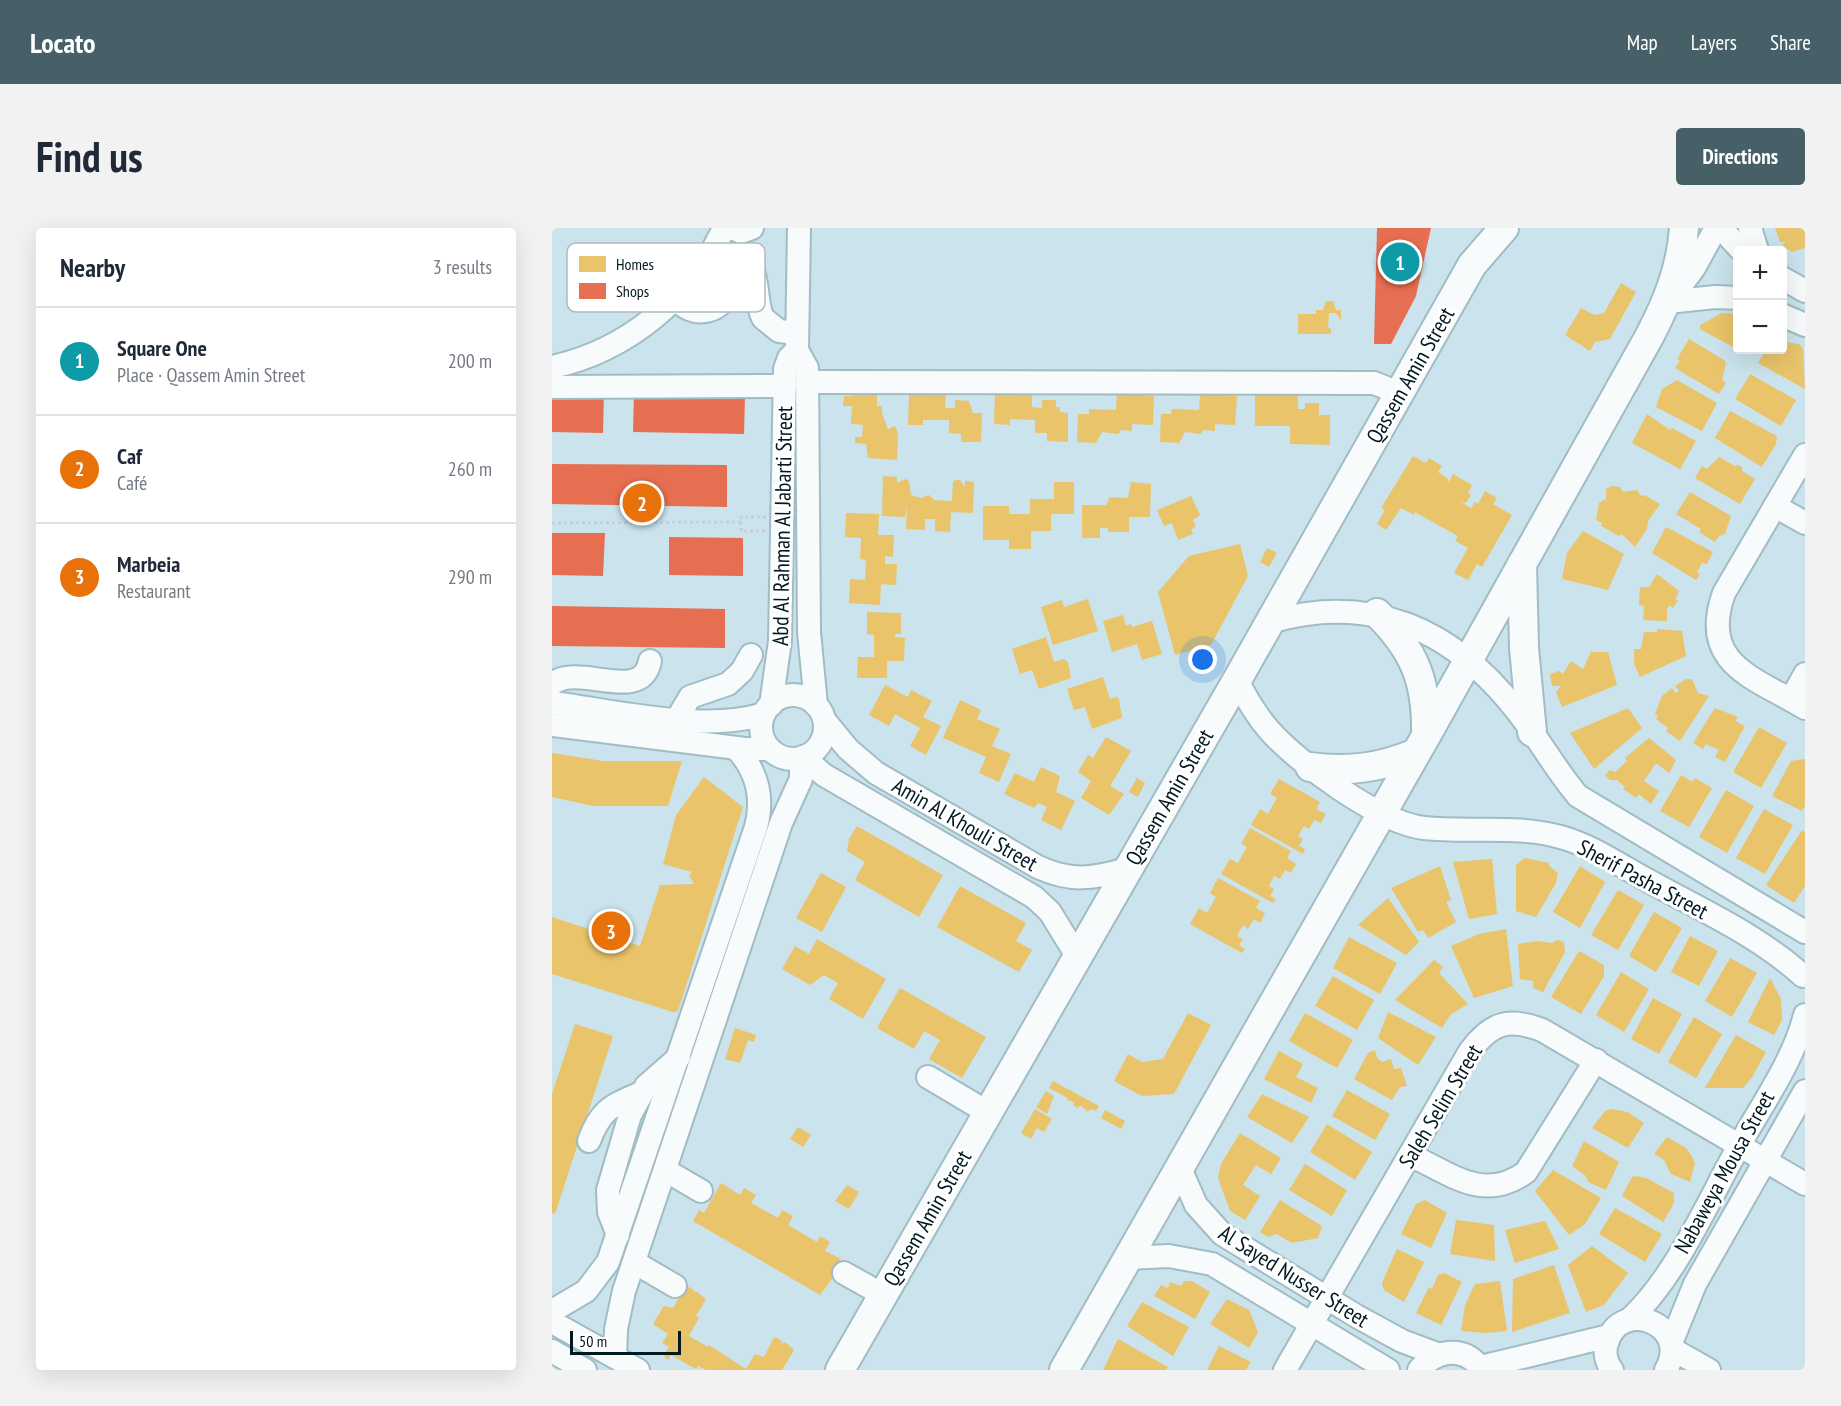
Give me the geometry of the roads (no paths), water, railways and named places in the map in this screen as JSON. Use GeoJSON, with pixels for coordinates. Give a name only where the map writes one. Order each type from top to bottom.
{"type":"FeatureCollection","features":[{"type":"Feature","properties":{"kind":"main road","name":"Qassem Amin Street"},"geometry":{"type":"LineString","coordinates":[[840,1370],[1237,680],[1472,265],[1504,228]]}},
{"type":"Feature","properties":{"kind":"main road"},"geometry":{"type":"LineString","coordinates":[[1064,1370],[1382,813],[1668,302],[1676,279],[1684,228]]}},
{"type":"Feature","properties":{"kind":"main road"},"geometry":{"type":"LineString","coordinates":[[1522,562],[1524,648],[1532,732]]}},
{"type":"Feature","properties":{"kind":"main road"},"geometry":{"type":"LineString","coordinates":[[1310,767],[1337,771],[1364,770],[1391,764],[1421,744],[1427,708],[1422,681],[1412,656],[1396,633],[1377,614]]}},
{"type":"Feature","properties":{"kind":"street"},"geometry":{"type":"LineString","coordinates":[[715,243],[724,228]]}},
{"type":"Feature","properties":{"kind":"street"},"geometry":{"type":"LineString","coordinates":[[732,228],[741,232],[752,228]]}},
{"type":"Feature","properties":{"kind":"street","name":"Abd Al Rahman Al Jabarti Street"},"geometry":{"type":"LineString","coordinates":[[799,228],[797,341],[806,363],[807,382],[809,632],[820,713]]}},
{"type":"Feature","properties":{"kind":"street"},"geometry":{"type":"LineString","coordinates":[[1668,302],[1695,268],[1716,228]]}},
{"type":"Feature","properties":{"kind":"street"},"geometry":{"type":"LineString","coordinates":[[1721,228],[1738,246]]}},
{"type":"Feature","properties":{"kind":"street"},"geometry":{"type":"LineString","coordinates":[[1750,228],[1756,246]]}},
{"type":"Feature","properties":{"kind":"street"},"geometry":{"type":"LineString","coordinates":[[1787,281],[1805,291]]}},
{"type":"Feature","properties":{"kind":"street"},"geometry":{"type":"LineString","coordinates":[[1668,302],[1715,297],[1733,298]]}},
{"type":"Feature","properties":{"kind":"street"},"geometry":{"type":"LineString","coordinates":[[552,367],[585,358],[616,343],[660,312]]}},
{"type":"Feature","properties":{"kind":"street"},"geometry":{"type":"LineString","coordinates":[[762,312],[763,318],[779,331],[797,341]]}},
{"type":"Feature","properties":{"kind":"street"},"geometry":{"type":"LineString","coordinates":[[1787,317],[1805,325]]}},
{"type":"Feature","properties":{"kind":"street","name":"Abd Al Rahman Al Jabarti Street"},"geometry":{"type":"LineString","coordinates":[[767,710],[780,641],[785,386],[787,363],[797,341]]}},
{"type":"Feature","properties":{"kind":"street"},"geometry":{"type":"LineString","coordinates":[[807,382],[1374,383],[1399,393]]}},
{"type":"Feature","properties":{"kind":"street"},"geometry":{"type":"LineString","coordinates":[[552,387],[785,386]]}},
{"type":"Feature","properties":{"kind":"street"},"geometry":{"type":"LineString","coordinates":[[1805,455],[1724,593],[1717,613],[1718,633],[1724,653],[1737,669],[1761,685],[1798,703],[1805,674]]}},
{"type":"Feature","properties":{"kind":"street"},"geometry":{"type":"LineString","coordinates":[[1775,506],[1805,522]]}},
{"type":"Feature","properties":{"kind":"street","name":"Sherif Pasha Street"},"geometry":{"type":"LineString","coordinates":[[1269,622],[1322,610],[1377,614],[1411,626],[1468,660],[1503,693],[1561,776],[1578,796],[1805,932]]}},
{"type":"Feature","properties":{"kind":"street"},"geometry":{"type":"LineString","coordinates":[[677,719],[690,697],[729,684],[742,671],[751,655]]}},
{"type":"Feature","properties":{"kind":"street"},"geometry":{"type":"LineString","coordinates":[[552,684],[572,676],[633,682],[643,676],[650,661]]}},
{"type":"Feature","properties":{"kind":"street","name":"Sherif Pasha Street"},"geometry":{"type":"LineString","coordinates":[[1237,680],[1268,729],[1310,767],[1382,813],[1421,828],[1502,829],[1537,832],[1565,838],[1594,850],[1748,935],[1804,976]]}},
{"type":"Feature","properties":{"kind":"street"},"geometry":{"type":"LineString","coordinates":[[552,703],[677,719],[726,722],[767,710],[790,695],[804,697],[820,713],[821,743],[802,758],[787,758],[770,749],[736,748],[552,725]]}},
{"type":"Feature","properties":{"kind":"street"},"geometry":{"type":"LineString","coordinates":[[767,710],[762,733],[770,749]]}},
{"type":"Feature","properties":{"kind":"street","name":"Amin Al Khouli Street"},"geometry":{"type":"LineString","coordinates":[[820,713],[848,749],[876,773],[1038,867],[1058,876],[1079,879],[1101,877],[1127,869]]}},
{"type":"Feature","properties":{"kind":"street"},"geometry":{"type":"LineString","coordinates":[[552,1311],[576,1299],[594,1283],[608,1262],[758,818],[760,799],[756,780],[748,763],[736,748]]}},
{"type":"Feature","properties":{"kind":"street"},"geometry":{"type":"LineString","coordinates":[[615,1358],[619,1310],[783,815],[801,779],[802,758]]}},
{"type":"Feature","properties":{"kind":"street","name":"Amin Al Khouli Street"},"geometry":{"type":"LineString","coordinates":[[802,758],[824,775],[1034,897],[1050,912],[1077,956]]}},
{"type":"Feature","properties":{"kind":"street","name":"Nabaweya Mousa Street"},"geometry":{"type":"LineString","coordinates":[[1609,1336],[1617,1326],[1629,1320],[1660,1285],[1785,1064],[1805,1015]]}},
{"type":"Feature","properties":{"kind":"street","name":"Saleh Selim Street"},"geometry":{"type":"LineString","coordinates":[[1285,1370],[1470,1051],[1490,1029],[1506,1023],[1526,1024],[1596,1060],[1739,1147],[1805,1184]]}},
{"type":"Feature","properties":{"kind":"street"},"geometry":{"type":"LineString","coordinates":[[618,1235],[609,1212],[608,1190],[628,1123],[641,1093],[654,1077],[679,1057]]}},
{"type":"Feature","properties":{"kind":"street"},"geometry":{"type":"LineString","coordinates":[[1410,1155],[1479,1186],[1498,1187],[1512,1183],[1526,1172],[1596,1060]]}},
{"type":"Feature","properties":{"kind":"street"},"geometry":{"type":"LineString","coordinates":[[928,1077],[987,1112]]}},
{"type":"Feature","properties":{"kind":"street","name":"Nabaweya Mousa Street"},"geometry":{"type":"LineString","coordinates":[[1669,1354],[1695,1284],[1805,1091]]}},
{"type":"Feature","properties":{"kind":"street"},"geometry":{"type":"LineString","coordinates":[[628,1123],[620,1116],[610,1118],[593,1143],[598,1118],[605,1110],[641,1093]]}},
{"type":"Feature","properties":{"kind":"street","name":"Al Sayed Nusser Street"},"geometry":{"type":"LineString","coordinates":[[1179,1166],[1196,1204],[1222,1234],[1325,1299],[1402,1341],[1437,1354],[1461,1353],[1481,1369]]}},
{"type":"Feature","properties":{"kind":"street"},"geometry":{"type":"LineString","coordinates":[[665,1170],[701,1191]]}},
{"type":"Feature","properties":{"kind":"street","name":"Al Sayed Nusser Street"},"geometry":{"type":"LineString","coordinates":[[1127,1257],[1169,1256],[1212,1264],[1388,1370]]}},
{"type":"Feature","properties":{"kind":"street"},"geometry":{"type":"LineString","coordinates":[[634,1262],[675,1286]]}},
{"type":"Feature","properties":{"kind":"street"},"geometry":{"type":"LineString","coordinates":[[844,1273],[883,1295]]}},
{"type":"Feature","properties":{"kind":"street"},"geometry":{"type":"LineString","coordinates":[[1629,1320],[1647,1319],[1655,1323],[1667,1335],[1669,1354],[1709,1370]]}},
{"type":"Feature","properties":{"kind":"street"},"geometry":{"type":"LineString","coordinates":[[552,1322],[638,1370]]}},
{"type":"Feature","properties":{"kind":"street"},"geometry":{"type":"LineString","coordinates":[[1481,1369],[1609,1336],[1606,1356],[1612,1370]]}},
{"type":"Feature","properties":{"kind":"street"},"geometry":{"type":"LineString","coordinates":[[552,1351],[585,1370]]}},
{"type":"Feature","properties":{"kind":"street"},"geometry":{"type":"LineString","coordinates":[[1419,1370],[1437,1354]]}},
{"type":"Feature","properties":{"kind":"place","name":"Square One"},"geometry":{"type":"Point","coordinates":[1400,262]}},
{"type":"Feature","properties":{"kind":"place","name":"Caf"},"geometry":{"type":"Point","coordinates":[642,503]}},
{"type":"Feature","properties":{"kind":"place","name":"Marbeia"},"geometry":{"type":"Point","coordinates":[611,931]}}]}
